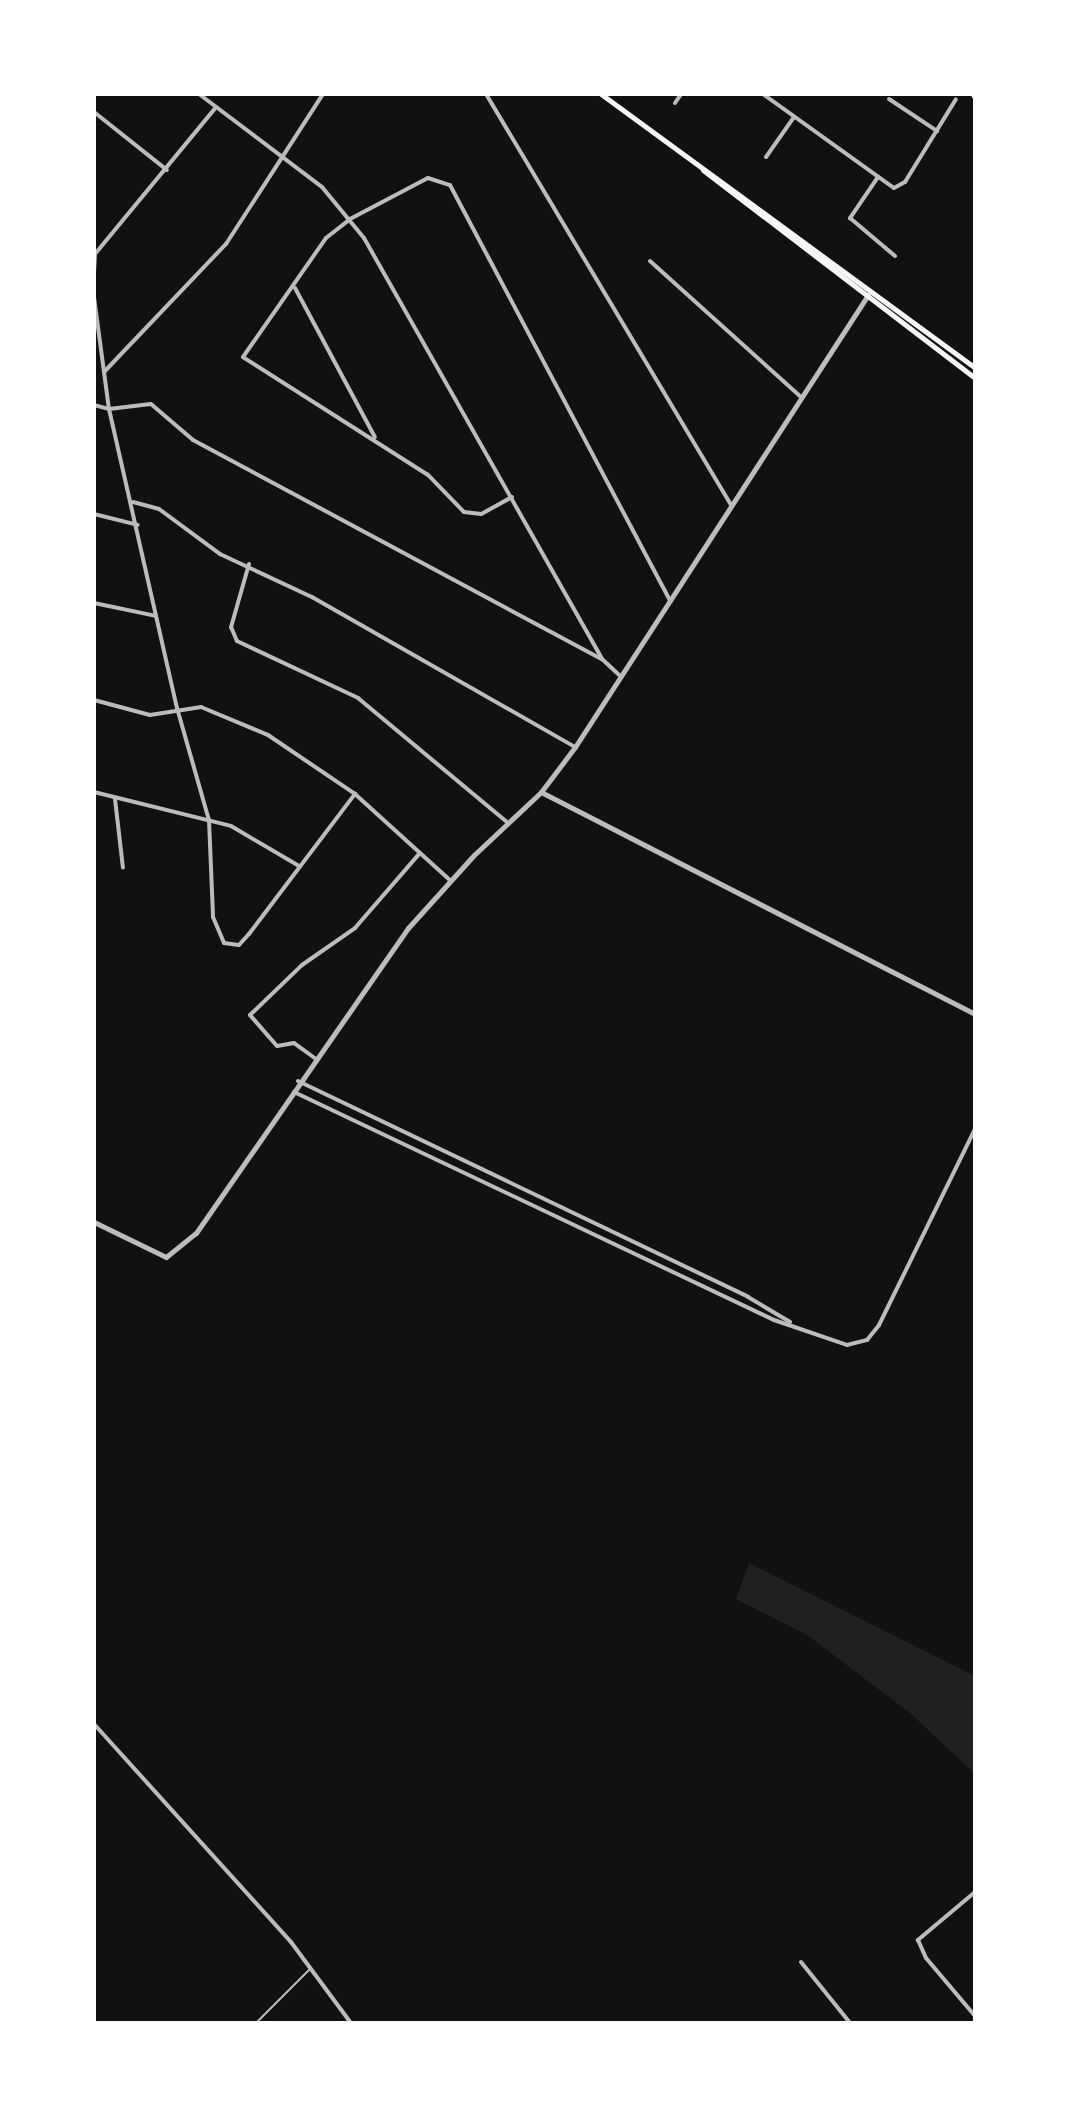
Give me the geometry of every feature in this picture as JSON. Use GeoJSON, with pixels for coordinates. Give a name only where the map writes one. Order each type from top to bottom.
{"type":"FeatureCollection","features":[{"type":"Feature","properties":{"kind":"main road"},"geometry":{"type":"LineString","coordinates":[[601,94],[869,294],[975,378]]}},
{"type":"Feature","properties":{"kind":"main road"},"geometry":{"type":"LineString","coordinates":[[869,294],[975,368]]}},
{"type":"Feature","properties":{"kind":"street"},"geometry":{"type":"LineString","coordinates":[[199,94],[322,187],[350,219],[512,497],[602,659]]}},
{"type":"Feature","properties":{"kind":"street"},"geometry":{"type":"LineString","coordinates":[[104,372],[226,244],[323,94]]}},
{"type":"Feature","properties":{"kind":"street"},"geometry":{"type":"LineString","coordinates":[[486,94],[731,505]]}},
{"type":"Feature","properties":{"kind":"street"},"geometry":{"type":"LineString","coordinates":[[675,103],[681,94]]}},
{"type":"Feature","properties":{"kind":"street"},"geometry":{"type":"LineString","coordinates":[[763,94],[878,177],[900,186],[956,99]]}},
{"type":"Feature","properties":{"kind":"street"},"geometry":{"type":"LineString","coordinates":[[889,99],[937,131]]}},
{"type":"Feature","properties":{"kind":"street"},"geometry":{"type":"LineString","coordinates":[[94,273],[95,254],[168,170],[216,107]]}},
{"type":"Feature","properties":{"kind":"street"},"geometry":{"type":"LineString","coordinates":[[94,112],[168,170]]}},
{"type":"Feature","properties":{"kind":"street"},"geometry":{"type":"LineString","coordinates":[[766,157],[794,117]]}},
{"type":"Feature","properties":{"kind":"street"},"geometry":{"type":"LineString","coordinates":[[878,177],[850,218],[895,256]]}},
{"type":"Feature","properties":{"kind":"street"},"geometry":{"type":"LineString","coordinates":[[512,497],[481,514],[464,512],[428,475],[243,357],[295,288],[315,251],[335,230],[428,178],[450,185],[671,603]]}},
{"type":"Feature","properties":{"kind":"street"},"geometry":{"type":"LineString","coordinates":[[650,261],[800,396]]}},
{"type":"Feature","properties":{"kind":"street"},"geometry":{"type":"LineString","coordinates":[[295,288],[377,440]]}},
{"type":"Feature","properties":{"kind":"street"},"geometry":{"type":"LineString","coordinates":[[94,1222],[158,1255],[174,1254],[196,1233],[298,1081],[408,928],[450,880],[541,792],[575,747],[869,294]]}},
{"type":"Feature","properties":{"kind":"street"},"geometry":{"type":"LineString","coordinates":[[94,297],[109,409],[133,502],[177,708],[209,820],[214,925],[227,946],[239,945],[249,934],[355,794]]}},
{"type":"Feature","properties":{"kind":"street"},"geometry":{"type":"LineString","coordinates":[[94,405],[109,409],[151,404],[193,440],[602,659],[621,677]]}},
{"type":"Feature","properties":{"kind":"street"},"geometry":{"type":"LineString","coordinates":[[133,502],[159,509],[220,554],[249,564],[575,747]]}},
{"type":"Feature","properties":{"kind":"street"},"geometry":{"type":"LineString","coordinates":[[94,514],[138,525]]}},
{"type":"Feature","properties":{"kind":"street"},"geometry":{"type":"LineString","coordinates":[[249,564],[231,627],[237,641],[358,698],[508,824]]}},
{"type":"Feature","properties":{"kind":"street"},"geometry":{"type":"LineString","coordinates":[[94,603],[156,616]]}},
{"type":"Feature","properties":{"kind":"street"},"geometry":{"type":"LineString","coordinates":[[94,700],[150,715],[177,708],[201,707],[268,735],[355,794],[450,880]]}},
{"type":"Feature","properties":{"kind":"street"},"geometry":{"type":"LineString","coordinates":[[94,792],[231,826],[299,866]]}},
{"type":"Feature","properties":{"kind":"street"},"geometry":{"type":"LineString","coordinates":[[541,792],[975,1014]]}},
{"type":"Feature","properties":{"kind":"street"},"geometry":{"type":"LineString","coordinates":[[115,799],[123,868]]}},
{"type":"Feature","properties":{"kind":"street"},"geometry":{"type":"LineString","coordinates":[[316,1059],[294,1043],[277,1046],[250,1015],[302,965],[355,928],[420,853]]}},
{"type":"Feature","properties":{"kind":"street"},"geometry":{"type":"LineString","coordinates":[[298,1081],[748,1297],[790,1322]]}},
{"type":"Feature","properties":{"kind":"street"},"geometry":{"type":"LineString","coordinates":[[292,1091],[745,1305],[847,1345],[867,1340],[890,1306],[975,1129]]}},
{"type":"Feature","properties":{"kind":"street"},"geometry":{"type":"LineString","coordinates":[[648,1260],[651,1250]]}},
{"type":"Feature","properties":{"kind":"street"},"geometry":{"type":"LineString","coordinates":[[745,1305],[748,1297]]}},
{"type":"Feature","properties":{"kind":"street"},"geometry":{"type":"LineString","coordinates":[[94,1724],[175,1807],[311,1968],[351,2023]]}},
{"type":"Feature","properties":{"kind":"street"},"geometry":{"type":"LineString","coordinates":[[975,1892],[918,1940],[926,1958],[975,2016]]}},
{"type":"Feature","properties":{"kind":"street"},"geometry":{"type":"LineString","coordinates":[[801,1962],[850,2023]]}},
{"type":"Feature","properties":{"kind":"lane"},"geometry":{"type":"LineString","coordinates":[[256,2023],[311,1968]]}},
{"type":"Feature","properties":{"kind":"shaded area"},"geometry":{"type":"Polygon","coordinates":[[[749,1563],[975,1676],[975,1774],[910,1713],[807,1635],[736,1599],[749,1563]]]}}]}
